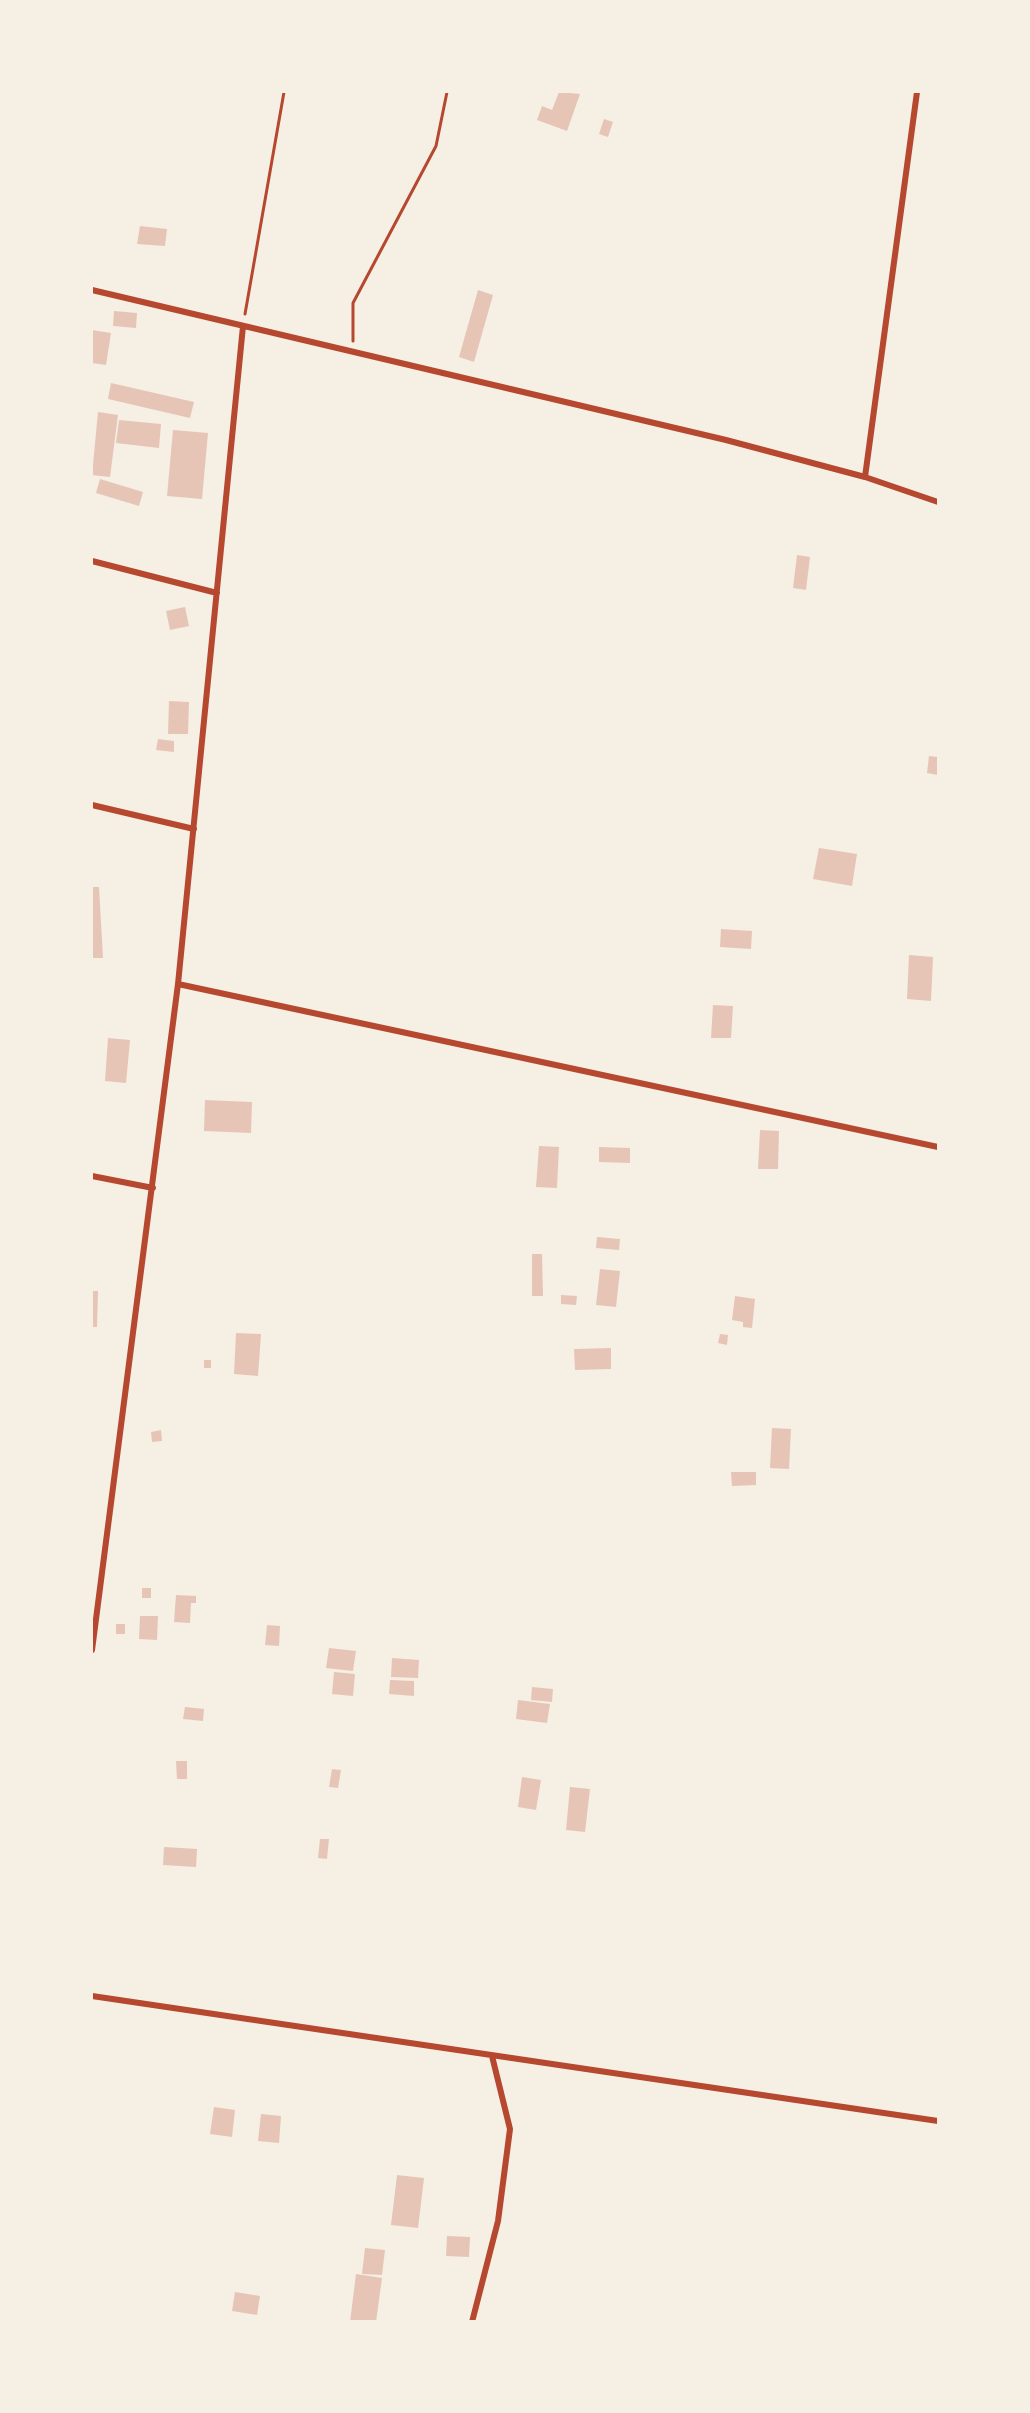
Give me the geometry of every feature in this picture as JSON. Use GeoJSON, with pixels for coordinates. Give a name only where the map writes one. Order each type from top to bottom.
{"type":"FeatureCollection","features":[{"type":"Feature","properties":{"kind":"street"},"geometry":{"type":"LineString","coordinates":[[865,477],[917,92]]}},
{"type":"Feature","properties":{"kind":"street"},"geometry":{"type":"LineString","coordinates":[[92,290],[715,438],[865,477],[939,502]]}},
{"type":"Feature","properties":{"kind":"street"},"geometry":{"type":"LineString","coordinates":[[92,1650],[178,984],[243,326]]}},
{"type":"Feature","properties":{"kind":"street"},"geometry":{"type":"LineString","coordinates":[[92,561],[217,593]]}},
{"type":"Feature","properties":{"kind":"street"},"geometry":{"type":"LineString","coordinates":[[92,805],[194,829]]}},
{"type":"Feature","properties":{"kind":"street"},"geometry":{"type":"LineString","coordinates":[[178,984],[939,1147]]}},
{"type":"Feature","properties":{"kind":"street"},"geometry":{"type":"LineString","coordinates":[[92,1176],[153,1188]]}},
{"type":"Feature","properties":{"kind":"street"},"geometry":{"type":"LineString","coordinates":[[92,1996],[939,2121]]}},
{"type":"Feature","properties":{"kind":"street"},"geometry":{"type":"LineString","coordinates":[[472,2322],[498,2221],[510,2129],[492,2055]]}},
{"type":"Feature","properties":{"kind":"path"},"geometry":{"type":"LineString","coordinates":[[243,326],[284,92]]}},
{"type":"Feature","properties":{"kind":"path"},"geometry":{"type":"LineString","coordinates":[[353,353],[352,303],[436,146],[447,92]]}},
{"type":"Feature","properties":{"kind":"building"},"geometry":{"type":"Polygon","coordinates":[[[559,92],[580,94],[567,131],[537,120],[542,106],[552,110],[559,92]]]}},
{"type":"Feature","properties":{"kind":"building"},"geometry":{"type":"Polygon","coordinates":[[[604,119],[613,122],[608,137],[599,134],[604,119]]]}},
{"type":"Feature","properties":{"kind":"building"},"geometry":{"type":"Polygon","coordinates":[[[140,226],[167,229],[165,246],[137,244],[140,226]]]}},
{"type":"Feature","properties":{"kind":"building"},"geometry":{"type":"Polygon","coordinates":[[[478,290],[493,295],[474,362],[459,357],[478,290]]]}},
{"type":"Feature","properties":{"kind":"building"},"geometry":{"type":"Polygon","coordinates":[[[114,311],[137,313],[136,328],[113,326],[114,311]]]}},
{"type":"Feature","properties":{"kind":"building"},"geometry":{"type":"Polygon","coordinates":[[[92,330],[111,333],[106,365],[92,363],[92,330]]]}},
{"type":"Feature","properties":{"kind":"building"},"geometry":{"type":"Polygon","coordinates":[[[111,383],[194,402],[190,418],[108,399],[111,383]]]}},
{"type":"Feature","properties":{"kind":"building"},"geometry":{"type":"Polygon","coordinates":[[[98,412],[118,415],[110,477],[92,475],[98,412]]]}},
{"type":"Feature","properties":{"kind":"building"},"geometry":{"type":"Polygon","coordinates":[[[119,420],[161,424],[159,448],[116,443],[119,420]]]}},
{"type":"Feature","properties":{"kind":"building"},"geometry":{"type":"Polygon","coordinates":[[[173,430],[208,433],[202,499],[167,496],[173,430]]]}},
{"type":"Feature","properties":{"kind":"building"},"geometry":{"type":"Polygon","coordinates":[[[100,479],[143,492],[139,506],[96,493],[100,479]]]}},
{"type":"Feature","properties":{"kind":"building"},"geometry":{"type":"Polygon","coordinates":[[[797,555],[810,557],[806,590],[793,588],[797,555]]]}},
{"type":"Feature","properties":{"kind":"building"},"geometry":{"type":"Polygon","coordinates":[[[185,607],[189,626],[170,630],[166,611],[185,607]]]}},
{"type":"Feature","properties":{"kind":"building"},"geometry":{"type":"Polygon","coordinates":[[[169,701],[189,702],[188,734],[168,734],[169,701]]]}},
{"type":"Feature","properties":{"kind":"building"},"geometry":{"type":"Polygon","coordinates":[[[158,739],[174,741],[174,752],[156,750],[158,739]]]}},
{"type":"Feature","properties":{"kind":"building"},"geometry":{"type":"Polygon","coordinates":[[[929,756],[938,757],[938,775],[927,773],[929,756]]]}},
{"type":"Feature","properties":{"kind":"building"},"geometry":{"type":"Polygon","coordinates":[[[819,848],[857,854],[852,886],[813,879],[819,848]]]}},
{"type":"Feature","properties":{"kind":"building"},"geometry":{"type":"Polygon","coordinates":[[[92,887],[99,887],[103,958],[92,958],[92,887]]]}},
{"type":"Feature","properties":{"kind":"building"},"geometry":{"type":"Polygon","coordinates":[[[721,929],[752,931],[751,949],[720,947],[721,929]]]}},
{"type":"Feature","properties":{"kind":"building"},"geometry":{"type":"Polygon","coordinates":[[[909,955],[933,957],[931,1001],[907,999],[909,955]]]}},
{"type":"Feature","properties":{"kind":"building"},"geometry":{"type":"Polygon","coordinates":[[[713,1005],[733,1006],[731,1038],[711,1038],[713,1005]]]}},
{"type":"Feature","properties":{"kind":"building"},"geometry":{"type":"Polygon","coordinates":[[[108,1038],[130,1040],[126,1083],[105,1081],[108,1038]]]}},
{"type":"Feature","properties":{"kind":"building"},"geometry":{"type":"Polygon","coordinates":[[[205,1100],[252,1102],[251,1133],[204,1131],[205,1100]]]}},
{"type":"Feature","properties":{"kind":"building"},"geometry":{"type":"Polygon","coordinates":[[[760,1130],[779,1131],[778,1169],[758,1169],[760,1130]]]}},
{"type":"Feature","properties":{"kind":"building"},"geometry":{"type":"Polygon","coordinates":[[[539,1146],[559,1147],[557,1188],[536,1187],[539,1146]]]}},
{"type":"Feature","properties":{"kind":"building"},"geometry":{"type":"Polygon","coordinates":[[[599,1147],[630,1148],[630,1163],[599,1162],[599,1147]]]}},
{"type":"Feature","properties":{"kind":"building"},"geometry":{"type":"Polygon","coordinates":[[[597,1237],[620,1239],[619,1250],[596,1248],[597,1237]]]}},
{"type":"Feature","properties":{"kind":"building"},"geometry":{"type":"Polygon","coordinates":[[[532,1254],[542,1254],[543,1296],[532,1296],[532,1254]]]}},
{"type":"Feature","properties":{"kind":"building"},"geometry":{"type":"Polygon","coordinates":[[[600,1269],[620,1271],[616,1307],[596,1305],[600,1269]]]}},
{"type":"Feature","properties":{"kind":"building"},"geometry":{"type":"Polygon","coordinates":[[[92,1291],[98,1291],[97,1327],[92,1327],[92,1291]]]}},
{"type":"Feature","properties":{"kind":"building"},"geometry":{"type":"Polygon","coordinates":[[[561,1295],[577,1296],[576,1305],[561,1304],[561,1295]]]}},
{"type":"Feature","properties":{"kind":"building"},"geometry":{"type":"Polygon","coordinates":[[[735,1296],[755,1299],[752,1328],[743,1327],[743,1322],[732,1320],[735,1296]]]}},
{"type":"Feature","properties":{"kind":"building"},"geometry":{"type":"Polygon","coordinates":[[[236,1333],[261,1334],[258,1376],[234,1374],[236,1333]]]}},
{"type":"Feature","properties":{"kind":"building"},"geometry":{"type":"Polygon","coordinates":[[[720,1334],[728,1335],[727,1345],[718,1343],[720,1334]]]}},
{"type":"Feature","properties":{"kind":"building"},"geometry":{"type":"Polygon","coordinates":[[[611,1348],[611,1369],[575,1370],[574,1349],[611,1348]]]}},
{"type":"Feature","properties":{"kind":"building"},"geometry":{"type":"Polygon","coordinates":[[[204,1360],[211,1360],[211,1368],[204,1368],[204,1360]]]}},
{"type":"Feature","properties":{"kind":"building"},"geometry":{"type":"Polygon","coordinates":[[[772,1428],[791,1429],[789,1469],[770,1468],[772,1428]]]}},
{"type":"Feature","properties":{"kind":"building"},"geometry":{"type":"Polygon","coordinates":[[[161,1430],[162,1441],[152,1442],[151,1432],[161,1430]]]}},
{"type":"Feature","properties":{"kind":"building"},"geometry":{"type":"Polygon","coordinates":[[[731,1472],[756,1472],[756,1485],[732,1486],[731,1472]]]}},
{"type":"Feature","properties":{"kind":"building"},"geometry":{"type":"Polygon","coordinates":[[[142,1588],[151,1588],[151,1598],[142,1598],[142,1588]]]}},
{"type":"Feature","properties":{"kind":"building"},"geometry":{"type":"Polygon","coordinates":[[[176,1595],[196,1596],[196,1603],[191,1603],[190,1623],[174,1622],[176,1595]]]}},
{"type":"Feature","properties":{"kind":"building"},"geometry":{"type":"Polygon","coordinates":[[[140,1616],[158,1616],[157,1640],[139,1639],[140,1616]]]}},
{"type":"Feature","properties":{"kind":"building"},"geometry":{"type":"Polygon","coordinates":[[[116,1624],[125,1624],[125,1634],[116,1634],[116,1624]]]}},
{"type":"Feature","properties":{"kind":"building"},"geometry":{"type":"Polygon","coordinates":[[[267,1625],[280,1626],[279,1646],[265,1645],[267,1625]]]}},
{"type":"Feature","properties":{"kind":"building"},"geometry":{"type":"Polygon","coordinates":[[[329,1648],[356,1651],[353,1671],[326,1668],[329,1648]]]}},
{"type":"Feature","properties":{"kind":"building"},"geometry":{"type":"Polygon","coordinates":[[[392,1658],[419,1660],[418,1678],[391,1677],[392,1658]]]}},
{"type":"Feature","properties":{"kind":"building"},"geometry":{"type":"Polygon","coordinates":[[[334,1672],[355,1674],[353,1696],[332,1694],[334,1672]]]}},
{"type":"Feature","properties":{"kind":"building"},"geometry":{"type":"Polygon","coordinates":[[[390,1680],[414,1681],[414,1696],[389,1694],[390,1680]]]}},
{"type":"Feature","properties":{"kind":"building"},"geometry":{"type":"Polygon","coordinates":[[[532,1687],[553,1689],[552,1702],[531,1700],[532,1687]]]}},
{"type":"Feature","properties":{"kind":"building"},"geometry":{"type":"Polygon","coordinates":[[[518,1700],[550,1704],[547,1723],[516,1719],[518,1700]]]}},
{"type":"Feature","properties":{"kind":"building"},"geometry":{"type":"Polygon","coordinates":[[[185,1707],[204,1709],[203,1721],[183,1719],[185,1707]]]}},
{"type":"Feature","properties":{"kind":"building"},"geometry":{"type":"Polygon","coordinates":[[[176,1761],[187,1761],[187,1779],[177,1779],[176,1761]]]}},
{"type":"Feature","properties":{"kind":"building"},"geometry":{"type":"Polygon","coordinates":[[[332,1769],[341,1770],[338,1788],[329,1787],[332,1769]]]}},
{"type":"Feature","properties":{"kind":"building"},"geometry":{"type":"Polygon","coordinates":[[[522,1777],[541,1780],[536,1810],[518,1807],[522,1777]]]}},
{"type":"Feature","properties":{"kind":"building"},"geometry":{"type":"Polygon","coordinates":[[[570,1787],[590,1789],[585,1832],[566,1830],[570,1787]]]}},
{"type":"Feature","properties":{"kind":"building"},"geometry":{"type":"Polygon","coordinates":[[[320,1839],[329,1839],[327,1859],[318,1858],[320,1839]]]}},
{"type":"Feature","properties":{"kind":"building"},"geometry":{"type":"Polygon","coordinates":[[[164,1847],[197,1849],[196,1867],[163,1865],[164,1847]]]}},
{"type":"Feature","properties":{"kind":"building"},"geometry":{"type":"Polygon","coordinates":[[[214,2107],[235,2110],[232,2137],[210,2134],[214,2107]]]}},
{"type":"Feature","properties":{"kind":"building"},"geometry":{"type":"Polygon","coordinates":[[[261,2114],[281,2116],[279,2143],[258,2141],[261,2114]]]}},
{"type":"Feature","properties":{"kind":"building"},"geometry":{"type":"Polygon","coordinates":[[[397,2175],[424,2178],[418,2228],[391,2225],[397,2175]]]}},
{"type":"Feature","properties":{"kind":"building"},"geometry":{"type":"Polygon","coordinates":[[[447,2236],[470,2237],[469,2257],[446,2256],[447,2236]]]}},
{"type":"Feature","properties":{"kind":"building"},"geometry":{"type":"Polygon","coordinates":[[[365,2248],[385,2250],[382,2275],[362,2274],[365,2248]]]}},
{"type":"Feature","properties":{"kind":"building"},"geometry":{"type":"Polygon","coordinates":[[[356,2274],[382,2278],[376,2322],[350,2322],[356,2274]]]}},
{"type":"Feature","properties":{"kind":"building"},"geometry":{"type":"Polygon","coordinates":[[[235,2292],[260,2296],[257,2315],[232,2311],[235,2292]]]}}]}
